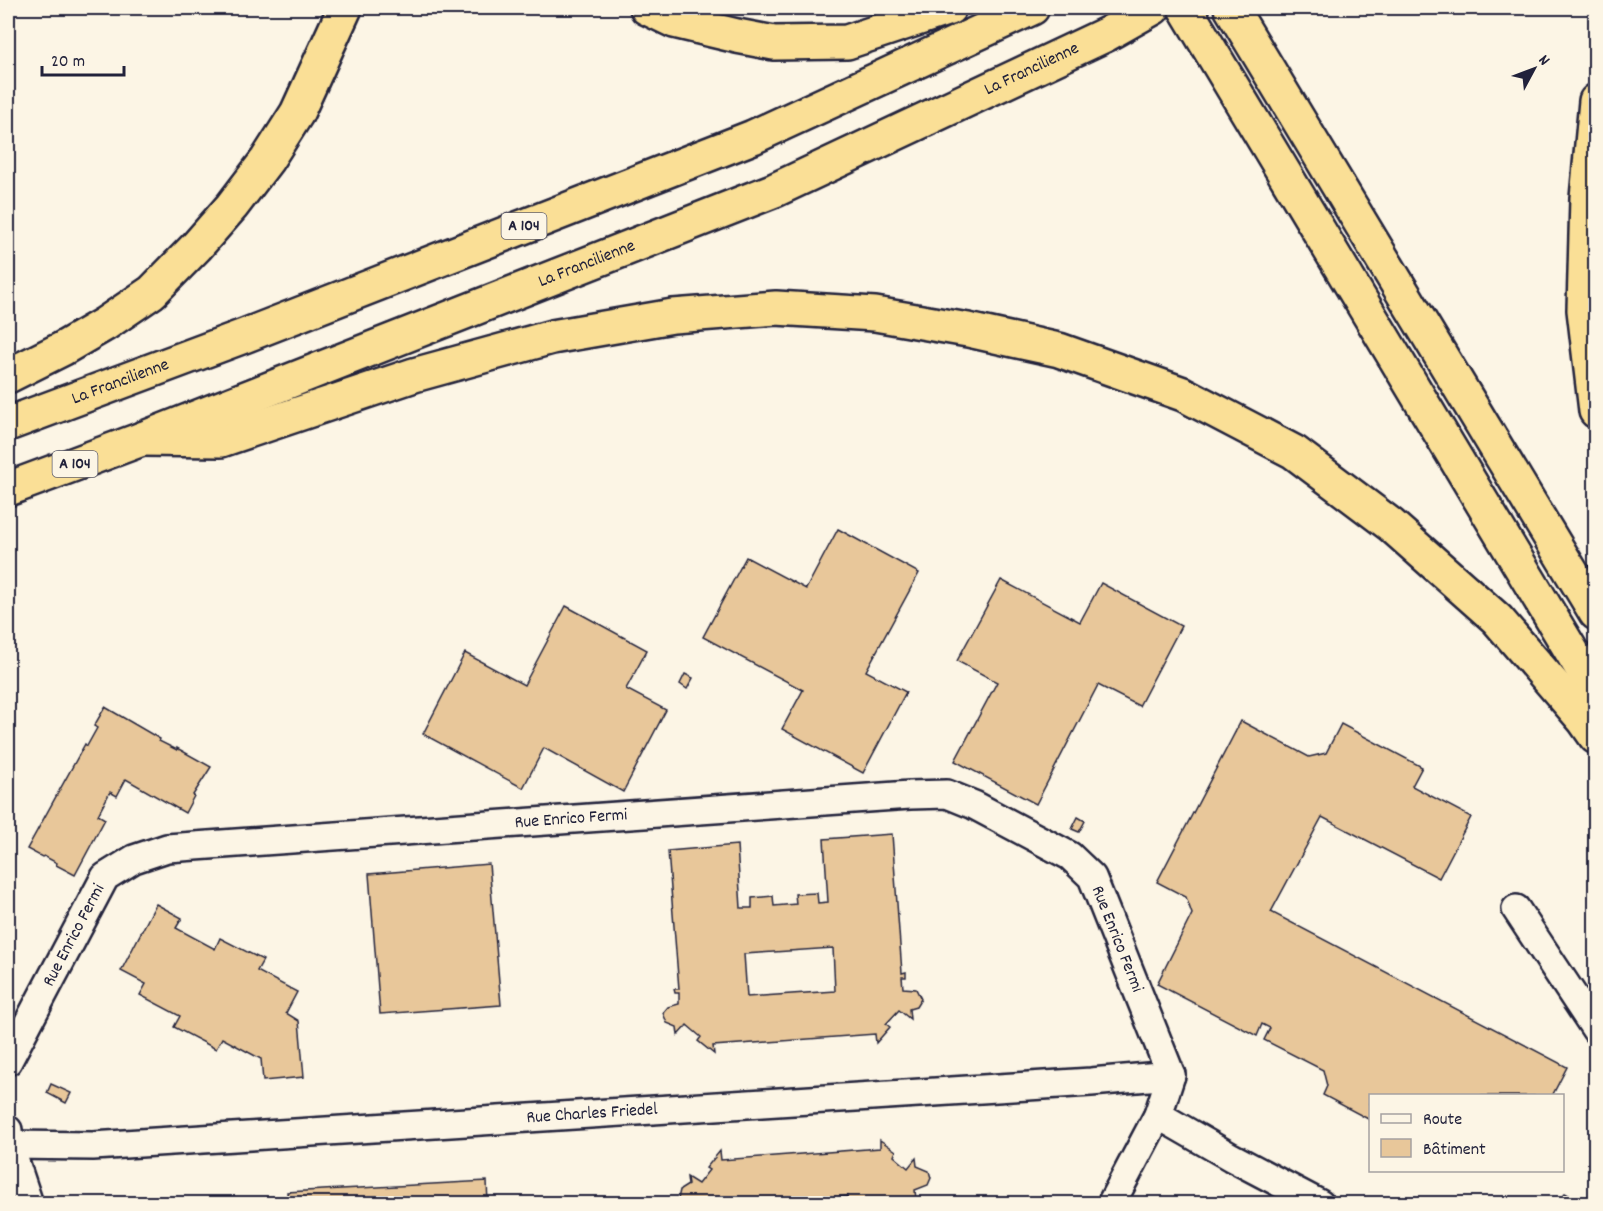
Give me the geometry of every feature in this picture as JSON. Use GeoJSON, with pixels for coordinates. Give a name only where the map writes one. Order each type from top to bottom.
{"type":"FeatureCollection","features":[{"type":"Feature","properties":{"kind":"highway"},"geometry":{"type":"LineString","coordinates":[[8,376],[62,349],[152,292],[197,246],[232,206],[267,160],[297,113],[345,8]]}},
{"type":"Feature","properties":{"kind":"highway"},"geometry":{"type":"LineString","coordinates":[[647,8],[674,21],[737,36],[784,42],[847,42],[949,8]]}},
{"type":"Feature","properties":{"kind":"highway","name":"La Francilienne"},"geometry":{"type":"LineString","coordinates":[[8,424],[244,336],[753,137],[1032,8]]}},
{"type":"Feature","properties":{"kind":"highway","name":"La Francilienne"},"geometry":{"type":"LineString","coordinates":[[8,489],[142,439],[775,190],[1107,34],[1154,8]]}},
{"type":"Feature","properties":{"kind":"highway"},"geometry":{"type":"LineString","coordinates":[[1185,8],[1596,692]]}},
{"type":"Feature","properties":{"kind":"highway"},"geometry":{"type":"LineString","coordinates":[[1231,8],[1596,613]]}},
{"type":"Feature","properties":{"kind":"highway"},"geometry":{"type":"LineString","coordinates":[[1596,101],[1587,198],[1584,310],[1596,411]]}},
{"type":"Feature","properties":{"kind":"highway"},"geometry":{"type":"LineString","coordinates":[[142,439],[220,440],[414,375],[540,340],[673,316],[776,308],[875,314],[968,330],[1059,350],[1183,394],[1294,452],[1391,525],[1497,619],[1596,737]]}},
{"type":"Feature","properties":{"kind":"street","name":"Rue Enrico Fermi"},"geometry":{"type":"LineString","coordinates":[[8,1061],[105,877],[134,859],[166,848],[947,794],[974,805],[1070,856],[1092,878],[1171,1075]]}},
{"type":"Feature","properties":{"kind":"street"},"geometry":{"type":"LineString","coordinates":[[1516,909],[1596,1030]]}},
{"type":"Feature","properties":{"kind":"street"},"geometry":{"type":"LineString","coordinates":[[1111,1203],[1158,1115],[1171,1075]]}},
{"type":"Feature","properties":{"kind":"street","name":"Rue Charles Friedel"},"geometry":{"type":"LineString","coordinates":[[8,1139],[93,1146],[1171,1075]]}},
{"type":"Feature","properties":{"kind":"street"},"geometry":{"type":"LineString","coordinates":[[1158,1115],[1320,1203]]}},
{"type":"Feature","properties":{"kind":"street"},"geometry":{"type":"LineString","coordinates":[[8,1139],[29,1203]]}},
{"type":"Feature","properties":{"kind":"building"},"geometry":{"type":"Polygon","coordinates":[[[838,529],[919,573],[866,671],[906,692],[863,773],[782,729],[803,690],[703,637],[746,557],[806,589],[838,529]]]}},
{"type":"Feature","properties":{"kind":"building"},"geometry":{"type":"Polygon","coordinates":[[[1001,580],[1080,622],[1101,583],[1181,626],[1139,706],[1098,685],[1036,804],[955,761],[997,682],[957,661],[1001,580]]]}},
{"type":"Feature","properties":{"kind":"building"},"geometry":{"type":"Polygon","coordinates":[[[566,606],[647,650],[626,689],[666,710],[623,792],[544,748],[523,788],[423,734],[465,653],[524,685],[566,606]]]}},
{"type":"Feature","properties":{"kind":"building"},"geometry":{"type":"Polygon","coordinates":[[[685,674],[693,678],[687,689],[680,684],[685,674]]]}},
{"type":"Feature","properties":{"kind":"building"},"geometry":{"type":"Polygon","coordinates":[[[105,707],[160,739],[159,741],[211,767],[193,795],[185,813],[126,779],[117,796],[110,792],[98,815],[105,819],[75,875],[56,865],[57,863],[27,849],[85,744],[87,746],[97,728],[94,726],[105,707]]]}},
{"type":"Feature","properties":{"kind":"building"},"geometry":{"type":"Polygon","coordinates":[[[1241,721],[1309,757],[1326,753],[1341,724],[1422,767],[1412,786],[1471,817],[1439,878],[1322,817],[1271,912],[1567,1067],[1553,1094],[1369,1094],[1369,1119],[1323,1095],[1327,1086],[1323,1070],[1264,1040],[1270,1028],[1262,1024],[1257,1036],[1157,984],[1192,914],[1186,897],[1157,882],[1241,721]]]}},
{"type":"Feature","properties":{"kind":"building"},"geometry":{"type":"Polygon","coordinates":[[[1078,817],[1085,821],[1079,832],[1072,829],[1078,817]]]}},
{"type":"Feature","properties":{"kind":"building"},"geometry":{"type":"Polygon","coordinates":[[[892,834],[902,973],[906,972],[906,977],[902,977],[903,988],[916,989],[921,999],[916,1007],[909,1009],[910,1019],[899,1010],[886,1024],[890,1027],[876,1043],[875,1034],[713,1046],[714,1054],[698,1041],[701,1037],[687,1025],[678,1035],[677,1027],[667,1023],[663,1013],[668,1007],[679,1004],[679,993],[675,993],[674,989],[679,989],[668,851],[737,845],[741,908],[752,908],[752,898],[773,896],[774,906],[796,904],[795,894],[817,893],[818,903],[828,902],[824,839],[892,834]],[[833,948],[744,954],[747,997],[835,991],[833,948]]]}},
{"type":"Feature","properties":{"kind":"building"},"geometry":{"type":"Polygon","coordinates":[[[489,864],[501,1005],[380,1014],[369,874],[489,864]]]}},
{"type":"Feature","properties":{"kind":"building"},"geometry":{"type":"Polygon","coordinates":[[[156,904],[182,918],[176,928],[215,949],[220,938],[263,960],[257,971],[297,992],[286,1013],[299,1021],[304,1077],[263,1081],[261,1059],[222,1038],[216,1049],[174,1027],[180,1016],[140,995],[146,984],[121,971],[156,904]]]}},
{"type":"Feature","properties":{"kind":"building"},"geometry":{"type":"Polygon","coordinates":[[[51,1084],[71,1093],[66,1103],[47,1093],[51,1084]]]}},
{"type":"Feature","properties":{"kind":"building"},"geometry":{"type":"Polygon","coordinates":[[[880,1140],[896,1151],[894,1156],[908,1168],[916,1158],[917,1166],[929,1171],[931,1178],[928,1185],[915,1190],[916,1200],[920,1200],[920,1204],[848,1204],[847,1196],[760,1204],[681,1204],[678,1199],[680,1190],[688,1185],[687,1177],[698,1184],[709,1170],[706,1168],[720,1151],[721,1160],[880,1148],[880,1140]]]}},
{"type":"Feature","properties":{"kind":"building"},"geometry":{"type":"Polygon","coordinates":[[[487,1181],[488,1204],[288,1204],[287,1192],[487,1181]]]}},
{"type":"Feature","properties":{"kind":"building"},"geometry":{"type":"Polygon","coordinates":[[[1565,1193],[1584,1204],[1559,1204],[1565,1193]]]}}]}
